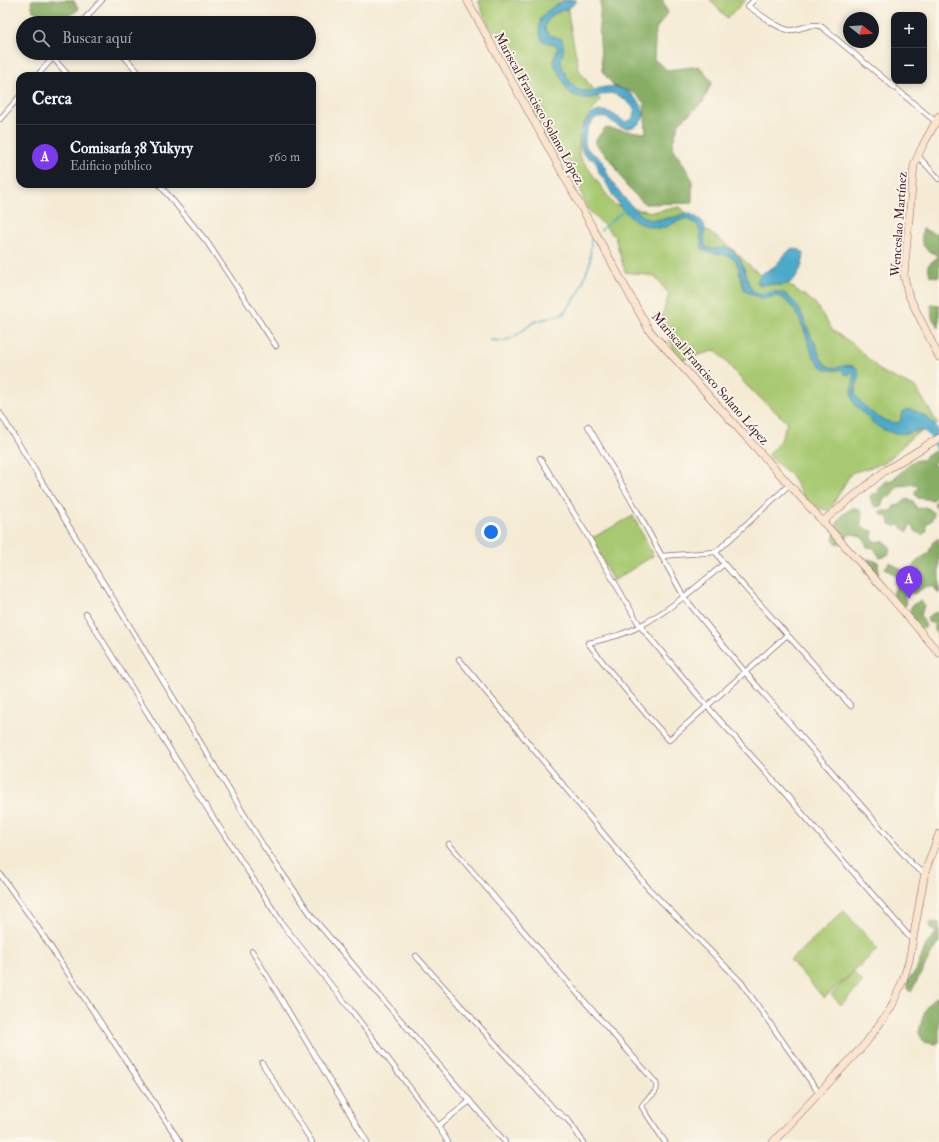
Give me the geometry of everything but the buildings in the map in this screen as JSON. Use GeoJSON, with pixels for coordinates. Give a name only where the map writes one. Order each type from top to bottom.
{"type":"FeatureCollection","features":[{"type":"Feature","properties":{"kind":"main road","name":"Mariscal Francisco Solano López"},"geometry":{"type":"LineString","coordinates":[[467,0],[646,325],[883,588],[939,653]]}},
{"type":"Feature","properties":{"kind":"main road","name":"Wenceslao Martínez"},"geometry":{"type":"LineString","coordinates":[[937,119],[914,165],[904,275],[908,294],[939,357]]}},
{"type":"Feature","properties":{"kind":"main road"},"geometry":{"type":"LineString","coordinates":[[822,522],[886,470],[939,438]]}},
{"type":"Feature","properties":{"kind":"main road"},"geometry":{"type":"LineString","coordinates":[[773,1142],[865,1044],[891,1008],[903,980],[913,941],[925,872],[939,834]]}},
{"type":"Feature","properties":{"kind":"street"},"geometry":{"type":"LineString","coordinates":[[87,16],[102,0]]}},
{"type":"Feature","properties":{"kind":"street"},"geometry":{"type":"LineString","coordinates":[[754,0],[748,6],[784,29],[796,29],[816,25],[822,27],[937,119]]}},
{"type":"Feature","properties":{"kind":"street"},"geometry":{"type":"LineString","coordinates":[[41,72],[51,60]]}},
{"type":"Feature","properties":{"kind":"street"},"geometry":{"type":"LineString","coordinates":[[55,60],[65,72]]}},
{"type":"Feature","properties":{"kind":"street"},"geometry":{"type":"LineString","coordinates":[[127,60],[138,72]]}},
{"type":"Feature","properties":{"kind":"street"},"geometry":{"type":"LineString","coordinates":[[0,119],[16,101]]}},
{"type":"Feature","properties":{"kind":"street"},"geometry":{"type":"LineString","coordinates":[[918,156],[939,179]]}},
{"type":"Feature","properties":{"kind":"street"},"geometry":{"type":"LineString","coordinates":[[162,188],[207,242],[276,346]]}},
{"type":"Feature","properties":{"kind":"street"},"geometry":{"type":"LineString","coordinates":[[0,413],[264,847],[314,919],[505,1142]]}},
{"type":"Feature","properties":{"kind":"street"},"geometry":{"type":"LineString","coordinates":[[588,426],[635,507],[684,597],[746,672],[915,868],[925,872]]}},
{"type":"Feature","properties":{"kind":"street"},"geometry":{"type":"LineString","coordinates":[[540,458],[640,626],[707,706],[913,941]]}},
{"type":"Feature","properties":{"kind":"street"},"geometry":{"type":"LineString","coordinates":[[661,556],[716,552],[789,485]]}},
{"type":"Feature","properties":{"kind":"street"},"geometry":{"type":"LineString","coordinates":[[716,552],[724,564],[851,706]]}},
{"type":"Feature","properties":{"kind":"street"},"geometry":{"type":"LineString","coordinates":[[724,564],[684,597],[640,626],[607,639],[588,643],[627,693],[669,740],[787,635]]}},
{"type":"Feature","properties":{"kind":"street"},"geometry":{"type":"LineString","coordinates":[[86,614],[192,785],[283,925],[350,1010],[438,1126],[448,1142]]}},
{"type":"Feature","properties":{"kind":"street"},"geometry":{"type":"LineString","coordinates":[[459,659],[649,889],[741,982],[819,1093]]}},
{"type":"Feature","properties":{"kind":"street"},"geometry":{"type":"LineString","coordinates":[[448,844],[656,1083],[656,1091],[644,1102],[642,1107],[665,1142]]}},
{"type":"Feature","properties":{"kind":"street"},"geometry":{"type":"LineString","coordinates":[[0,874],[34,922],[180,1142]]}},
{"type":"Feature","properties":{"kind":"street"},"geometry":{"type":"LineString","coordinates":[[252,951],[367,1142]]}},
{"type":"Feature","properties":{"kind":"street"},"geometry":{"type":"LineString","coordinates":[[416,956],[557,1112],[569,1121],[583,1142]]}},
{"type":"Feature","properties":{"kind":"street"},"geometry":{"type":"LineString","coordinates":[[262,1062],[312,1142]]}},
{"type":"Feature","properties":{"kind":"street"},"geometry":{"type":"LineString","coordinates":[[438,1126],[470,1102]]}},
{"type":"Feature","properties":{"kind":"green space"},"geometry":{"type":"Polygon","coordinates":[[[32,0],[73,0],[79,9],[67,16],[48,16],[33,11],[32,0]]]}},
{"type":"Feature","properties":{"kind":"green space"},"geometry":{"type":"Polygon","coordinates":[[[478,0],[567,0],[569,20],[579,70],[600,100],[579,131],[579,155],[614,205],[652,212],[680,207],[702,227],[731,248],[759,274],[785,282],[815,303],[833,331],[853,344],[882,372],[916,388],[938,424],[914,435],[885,463],[851,473],[829,511],[808,504],[790,474],[768,456],[782,438],[787,422],[747,386],[716,350],[679,361],[661,319],[669,294],[654,276],[625,272],[615,237],[585,206],[579,182],[542,140],[526,104],[517,60],[487,23],[478,0]]]}},
{"type":"Feature","properties":{"kind":"green space"},"geometry":{"type":"Polygon","coordinates":[[[601,0],[664,0],[663,2],[668,13],[656,29],[654,59],[667,70],[699,66],[712,82],[703,102],[679,123],[672,145],[692,179],[692,203],[645,204],[627,187],[614,164],[594,142],[605,128],[646,133],[644,103],[634,93],[614,86],[602,71],[599,26],[601,0]]]}},
{"type":"Feature","properties":{"kind":"green space"},"geometry":{"type":"Polygon","coordinates":[[[710,0],[746,0],[727,18],[710,0]]]}},
{"type":"Feature","properties":{"kind":"green space"},"geometry":{"type":"Polygon","coordinates":[[[923,229],[935,234],[939,232],[939,256],[926,249],[922,243],[923,229]]]}},
{"type":"Feature","properties":{"kind":"green space"},"geometry":{"type":"Polygon","coordinates":[[[939,256],[939,277],[930,276],[928,265],[939,256]]]}},
{"type":"Feature","properties":{"kind":"green space"},"geometry":{"type":"Polygon","coordinates":[[[931,304],[939,305],[939,328],[932,318],[931,304]]]}},
{"type":"Feature","properties":{"kind":"green space"},"geometry":{"type":"Polygon","coordinates":[[[936,451],[939,455],[939,459],[934,462],[933,465],[939,467],[939,508],[936,508],[934,505],[937,495],[934,496],[933,500],[918,498],[914,493],[918,488],[912,484],[898,486],[890,496],[884,499],[881,506],[875,507],[870,496],[873,493],[878,494],[879,488],[885,482],[892,480],[900,474],[910,463],[916,460],[922,460],[928,454],[936,451]]]}},
{"type":"Feature","properties":{"kind":"green space"},"geometry":{"type":"Polygon","coordinates":[[[906,499],[913,501],[917,509],[925,507],[931,510],[934,514],[931,521],[926,524],[927,531],[922,535],[915,531],[913,526],[910,526],[907,532],[899,525],[895,526],[890,524],[888,518],[881,514],[880,511],[891,511],[894,506],[906,499]]]}},
{"type":"Feature","properties":{"kind":"green space"},"geometry":{"type":"Polygon","coordinates":[[[853,508],[858,508],[862,512],[861,527],[873,531],[872,537],[875,542],[885,542],[891,548],[889,554],[880,558],[874,548],[867,547],[863,539],[856,535],[850,534],[843,542],[837,544],[833,539],[838,520],[853,508]]]}},
{"type":"Feature","properties":{"kind":"green space"},"geometry":{"type":"Polygon","coordinates":[[[633,516],[653,556],[613,581],[592,538],[633,516]]]}},
{"type":"Feature","properties":{"kind":"green space"},"geometry":{"type":"Polygon","coordinates":[[[939,538],[939,594],[934,587],[927,586],[914,594],[909,592],[905,594],[906,605],[903,608],[893,596],[897,577],[885,568],[890,562],[906,573],[911,570],[919,559],[928,554],[933,542],[939,538]]]}},
{"type":"Feature","properties":{"kind":"green space"},"geometry":{"type":"Polygon","coordinates":[[[869,559],[878,562],[879,573],[875,575],[865,572],[865,561],[869,559]]]}},
{"type":"Feature","properties":{"kind":"green space"},"geometry":{"type":"Polygon","coordinates":[[[920,601],[924,605],[921,616],[926,626],[924,629],[917,627],[909,613],[912,605],[920,601]]]}},
{"type":"Feature","properties":{"kind":"green space"},"geometry":{"type":"Polygon","coordinates":[[[937,612],[939,613],[939,635],[935,632],[935,624],[928,622],[927,618],[937,612]]]}},
{"type":"Feature","properties":{"kind":"green space"},"geometry":{"type":"Polygon","coordinates":[[[844,911],[878,949],[824,998],[790,960],[844,911]]]}},
{"type":"Feature","properties":{"kind":"green space"},"geometry":{"type":"Polygon","coordinates":[[[932,922],[939,923],[939,942],[911,992],[907,989],[907,981],[916,971],[926,945],[936,933],[928,925],[932,922]]]}},
{"type":"Feature","properties":{"kind":"green space"},"geometry":{"type":"Polygon","coordinates":[[[853,972],[863,982],[841,1005],[831,995],[853,972]]]}},
{"type":"Feature","properties":{"kind":"green space"},"geometry":{"type":"Polygon","coordinates":[[[939,996],[939,1042],[936,1044],[924,1042],[919,1033],[924,1012],[930,1003],[939,996]]]}},
{"type":"Feature","properties":{"kind":"water"},"geometry":{"type":"Polygon","coordinates":[[[567,0],[577,0],[569,8],[550,17],[545,29],[549,35],[562,39],[563,54],[561,63],[570,82],[574,87],[581,91],[590,91],[610,87],[622,89],[630,93],[638,101],[643,110],[642,121],[631,128],[625,128],[603,117],[597,117],[589,125],[585,136],[586,147],[602,161],[608,175],[626,200],[649,220],[675,217],[687,213],[700,220],[705,229],[705,246],[712,249],[727,248],[735,252],[739,257],[752,290],[762,293],[780,292],[793,301],[802,314],[820,357],[825,364],[831,367],[849,365],[857,368],[859,378],[855,394],[868,409],[881,419],[894,423],[900,422],[902,412],[905,410],[913,410],[929,419],[939,431],[931,436],[922,430],[903,434],[890,432],[879,427],[858,408],[853,400],[852,387],[854,373],[846,374],[842,370],[828,370],[822,367],[817,362],[800,320],[790,305],[782,298],[776,296],[762,298],[745,291],[739,268],[734,258],[726,255],[711,253],[702,249],[700,231],[697,225],[688,219],[684,219],[664,228],[647,226],[635,220],[625,212],[599,173],[596,163],[583,153],[580,140],[583,126],[591,115],[597,112],[606,111],[626,122],[631,120],[635,111],[623,98],[612,93],[593,98],[584,98],[570,93],[567,89],[554,64],[554,59],[558,49],[557,46],[542,40],[539,25],[544,15],[548,11],[567,0]]]}},
{"type":"Feature","properties":{"kind":"water"},"geometry":{"type":"Polygon","coordinates":[[[792,248],[800,250],[804,253],[801,269],[795,278],[787,284],[759,285],[757,281],[758,278],[776,265],[792,248]]]}},
{"type":"Feature","properties":{"kind":"waterway"},"geometry":{"type":"LineString","coordinates":[[601,230],[624,210]]}},
{"type":"Feature","properties":{"kind":"waterway"},"geometry":{"type":"LineString","coordinates":[[490,340],[503,341],[514,337],[534,322],[563,314],[579,293],[590,262],[591,239]]}},
{"type":"Feature","properties":{"kind":"waterway"},"geometry":{"type":"LineString","coordinates":[[926,425],[938,441],[939,448]]}},
{"type":"Feature","properties":{"kind":"place","name":"Comisaría 38 Yukyry"},"geometry":{"type":"Point","coordinates":[909,599]}}]}
